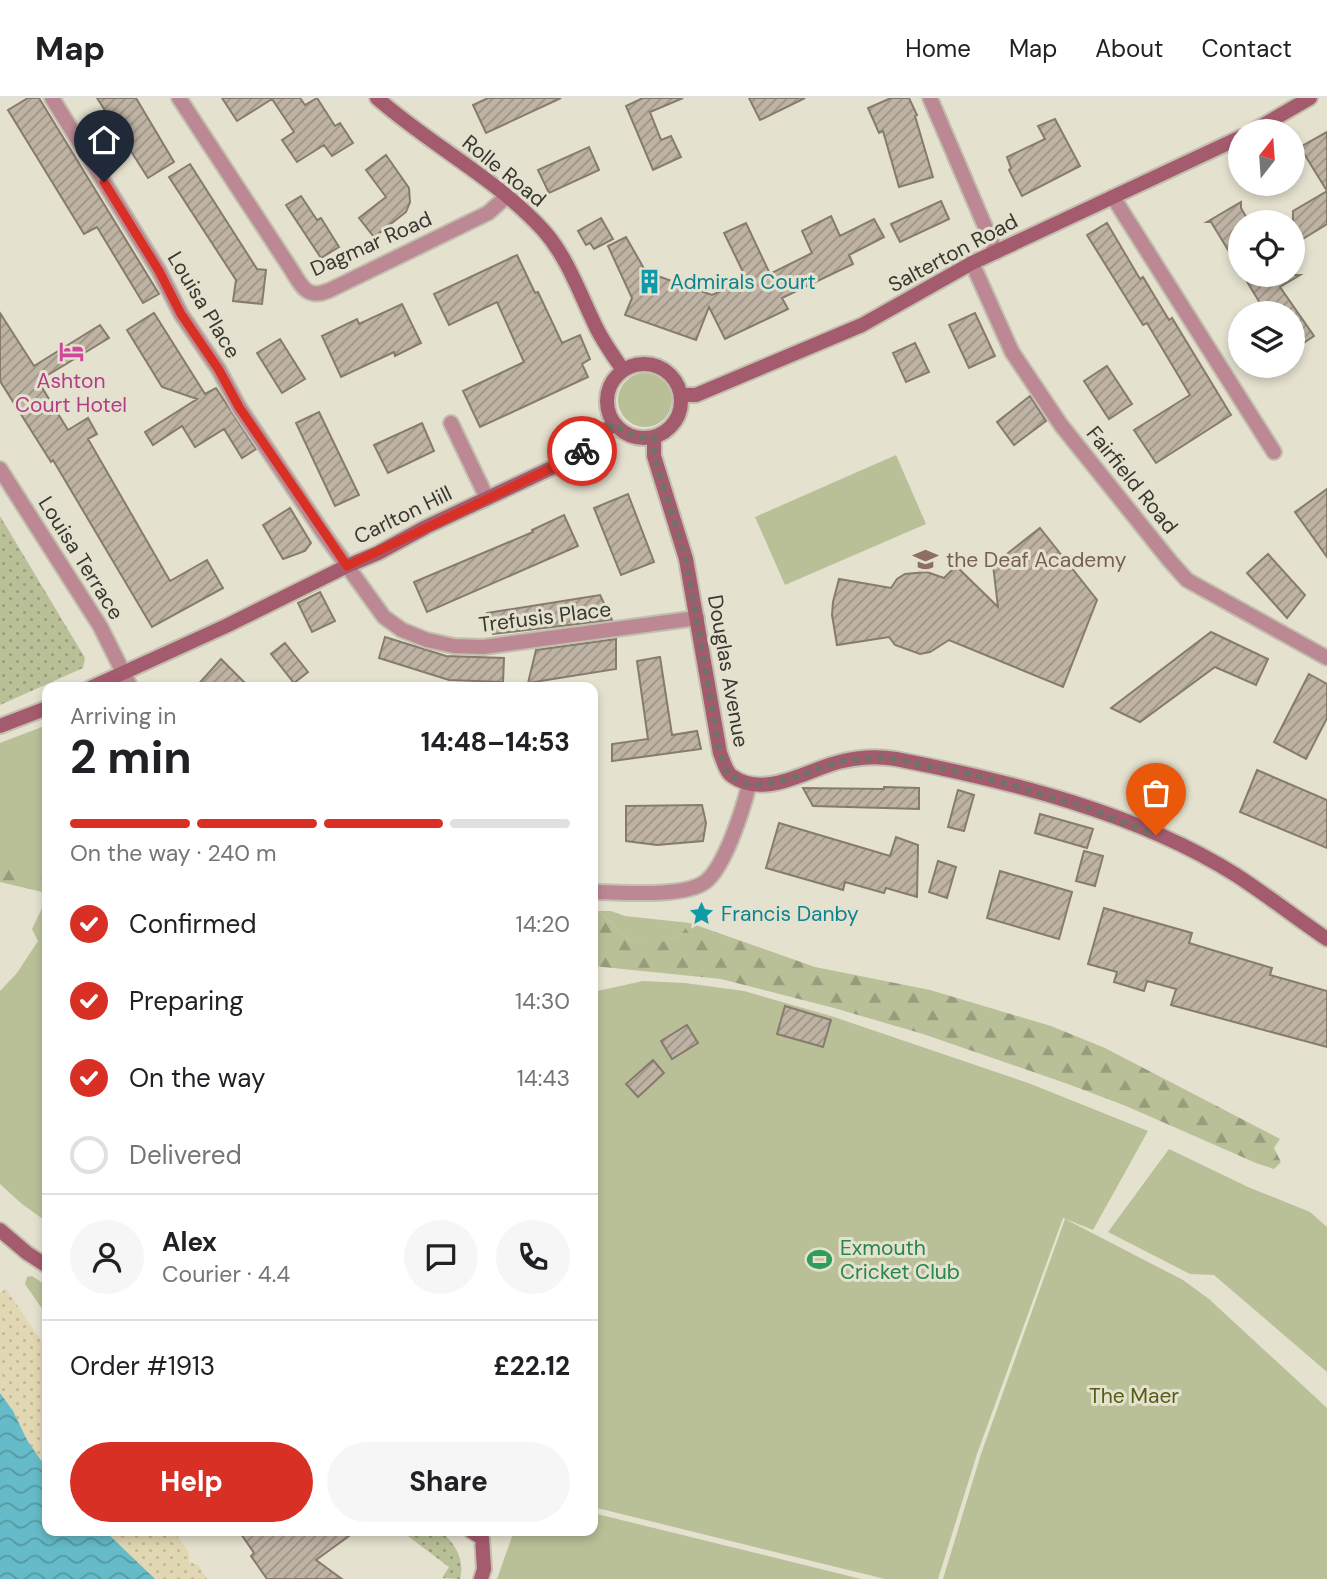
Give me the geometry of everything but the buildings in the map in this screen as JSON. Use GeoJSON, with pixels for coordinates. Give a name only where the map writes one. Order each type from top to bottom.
{"type":"FeatureCollection","features":[{"type":"Feature","properties":{"kind":"street","name":"Louisa Place"},"geometry":{"type":"LineString","coordinates":[[52,98],[239,407],[347,566]]}},
{"type":"Feature","properties":{"kind":"street","name":"Dagmar Road"},"geometry":{"type":"LineString","coordinates":[[179,98],[296,276],[307,292],[312,294],[320,295],[477,219],[506,197]]}},
{"type":"Feature","properties":{"kind":"street","name":"Rolle Road"},"geometry":{"type":"LineString","coordinates":[[377,98],[406,124],[506,197],[546,233],[565,264],[599,333],[622,370]]}},
{"type":"Feature","properties":{"kind":"street"},"geometry":{"type":"LineString","coordinates":[[930,98],[996,252]]}},
{"type":"Feature","properties":{"kind":"street"},"geometry":{"type":"LineString","coordinates":[[1274,119],[1310,98]]}},
{"type":"Feature","properties":{"kind":"street","name":"Salterton Road"},"geometry":{"type":"LineString","coordinates":[[681,395],[696,395],[862,325],[972,263],[1228,144]]}},
{"type":"Feature","properties":{"kind":"street"},"geometry":{"type":"LineString","coordinates":[[1113,197],[1274,452]]}},
{"type":"Feature","properties":{"kind":"street","name":"Fairfield Road"},"geometry":{"type":"LineString","coordinates":[[972,263],[1012,352],[1061,425],[1187,580],[1327,658]]}},
{"type":"Feature","properties":{"kind":"street"},"geometry":{"type":"LineString","coordinates":[[636,364],[651,364],[665,370],[676,381],[681,395],[680,413],[670,428],[654,437],[639,438],[625,433],[614,423],[607,410],[607,395],[612,381],[622,370],[636,364]]}},
{"type":"Feature","properties":{"kind":"street","name":"Carlton Hill"},"geometry":{"type":"LineString","coordinates":[[103,682],[226,626],[562,463],[589,446],[614,423]]}},
{"type":"Feature","properties":{"kind":"street"},"geometry":{"type":"LineString","coordinates":[[451,424],[488,498]]}},
{"type":"Feature","properties":{"kind":"street","name":"Douglas Avenue"},"geometry":{"type":"LineString","coordinates":[[654,437],[654,456],[686,559],[720,753],[729,775],[749,785]]}},
{"type":"Feature","properties":{"kind":"street","name":"Louisa Terrace"},"geometry":{"type":"LineString","coordinates":[[0,469],[100,626],[127,682]]}},
{"type":"Feature","properties":{"kind":"street","name":"Trefusis Place"},"geometry":{"type":"LineString","coordinates":[[347,566],[383,617],[402,630],[427,640],[454,646],[495,646],[697,618]]}},
{"type":"Feature","properties":{"kind":"street"},"geometry":{"type":"LineString","coordinates":[[0,726],[42,710]]}},
{"type":"Feature","properties":{"kind":"street"},"geometry":{"type":"LineString","coordinates":[[598,892],[647,893],[693,887],[706,881],[726,849],[743,810],[749,785],[795,777],[841,761],[885,757],[984,777],[1084,807],[1177,843],[1236,875],[1327,939]]}},
{"type":"Feature","properties":{"kind":"street"},"geometry":{"type":"LineString","coordinates":[[0,1230],[42,1263]]}},
{"type":"Feature","properties":{"kind":"street"},"geometry":{"type":"LineString","coordinates":[[479,1536],[482,1538],[484,1569],[481,1579]]}},
{"type":"Feature","properties":{"kind":"green space"},"geometry":{"type":"Polygon","coordinates":[[[645,373],[664,381],[672,400],[664,419],[645,427],[626,419],[618,400],[626,381],[645,373]]]}},
{"type":"Feature","properties":{"kind":"green space"},"geometry":{"type":"Polygon","coordinates":[[[896,455],[926,524],[785,585],[755,517],[896,455]]]}},
{"type":"Feature","properties":{"kind":"green space"},"geometry":{"type":"Polygon","coordinates":[[[0,516],[85,658],[83,668],[52,682],[42,682],[42,686],[0,705],[0,516]]]}},
{"type":"Feature","properties":{"kind":"green space"},"geometry":{"type":"Polygon","coordinates":[[[42,727],[42,892],[0,881],[0,743],[42,727]]]}},
{"type":"Feature","properties":{"kind":"green space"},"geometry":{"type":"Polygon","coordinates":[[[0,850],[2,855],[30,874],[42,876],[42,892],[0,882],[0,850]]]}},
{"type":"Feature","properties":{"kind":"green space"},"geometry":{"type":"Polygon","coordinates":[[[42,908],[42,1218],[0,1184],[0,991],[17,973],[38,941],[32,929],[42,908]]]}},
{"type":"Feature","properties":{"kind":"green space"},"geometry":{"type":"Polygon","coordinates":[[[598,911],[629,940],[658,943],[678,937],[690,923],[815,967],[930,990],[1051,1026],[1105,1048],[1280,1139],[1274,1148],[1281,1162],[1274,1169],[1256,1163],[1126,1106],[923,1034],[721,979],[598,967],[598,911]]]}},
{"type":"Feature","properties":{"kind":"green space"},"geometry":{"type":"Polygon","coordinates":[[[599,911],[690,923],[678,937],[658,944],[629,940],[599,911]]]}},
{"type":"Feature","properties":{"kind":"green space","name":"Exmouth Cricket Club"},"geometry":{"type":"Polygon","coordinates":[[[643,981],[685,983],[744,991],[831,1016],[1031,1084],[1148,1131],[1093,1230],[1063,1218],[977,1454],[938,1579],[885,1579],[598,1508],[598,991],[643,981]]]}},
{"type":"Feature","properties":{"kind":"green space"},"geometry":{"type":"Polygon","coordinates":[[[1169,1149],[1248,1187],[1310,1212],[1327,1227],[1327,1372],[1214,1275],[1190,1274],[1108,1232],[1169,1149]]]}},
{"type":"Feature","properties":{"kind":"green space","name":"The Maer"},"geometry":{"type":"Polygon","coordinates":[[[1065,1219],[1183,1280],[1209,1299],[1327,1408],[1327,1579],[943,1579],[981,1454],[1065,1219]]]}},
{"type":"Feature","properties":{"kind":"green space"},"geometry":{"type":"Polygon","coordinates":[[[32,1276],[42,1283],[42,1309],[25,1284],[27,1277],[32,1276]]]}},
{"type":"Feature","properties":{"kind":"green space"},"geometry":{"type":"Polygon","coordinates":[[[598,1514],[861,1579],[497,1579],[512,1536],[598,1536],[598,1514]]]}},
{"type":"Feature","properties":{"kind":"green space"},"geometry":{"type":"Polygon","coordinates":[[[408,1536],[446,1536],[460,1558],[460,1579],[442,1578],[449,1567],[408,1536]]]}},
{"type":"Feature","properties":{"kind":"sand"},"geometry":{"type":"Polygon","coordinates":[[[6,1289],[42,1342],[42,1536],[177,1536],[189,1553],[189,1562],[198,1565],[207,1579],[0,1579],[0,1293],[6,1289]]]}},
{"type":"Feature","properties":{"kind":"water"},"geometry":{"type":"Polygon","coordinates":[[[0,1393],[42,1462],[42,1536],[110,1536],[155,1579],[0,1579],[0,1393]]]}},
{"type":"Feature","properties":{"kind":"way so far"},"geometry":{"type":"LineString","coordinates":[[582,451],[614,423],[625,433],[639,438],[654,437],[654,456],[686,559],[720,753],[729,775],[749,785],[767,784],[841,761],[885,757],[984,777],[1084,807],[1156,835]]}},
{"type":"Feature","properties":{"kind":"place","name":"Admirals Court"},"geometry":{"type":"Point","coordinates":[650,282]}},
{"type":"Feature","properties":{"kind":"place","name":"Ashton Court Hotel"},"geometry":{"type":"Point","coordinates":[71,352]}},
{"type":"Feature","properties":{"kind":"place","name":"the Deaf Academy"},"geometry":{"type":"Point","coordinates":[926,560]}},
{"type":"Feature","properties":{"kind":"place","name":"Francis Danby"},"geometry":{"type":"Point","coordinates":[701,914]}},
{"type":"Feature","properties":{"kind":"place","name":"Exmouth Cricket Club"},"geometry":{"type":"Point","coordinates":[820,1260]}},
{"type":"Feature","properties":{"kind":"route"},"geometry":{"type":"LineString","coordinates":[[104,182],[239,407],[347,566],[582,451]]}}]}
